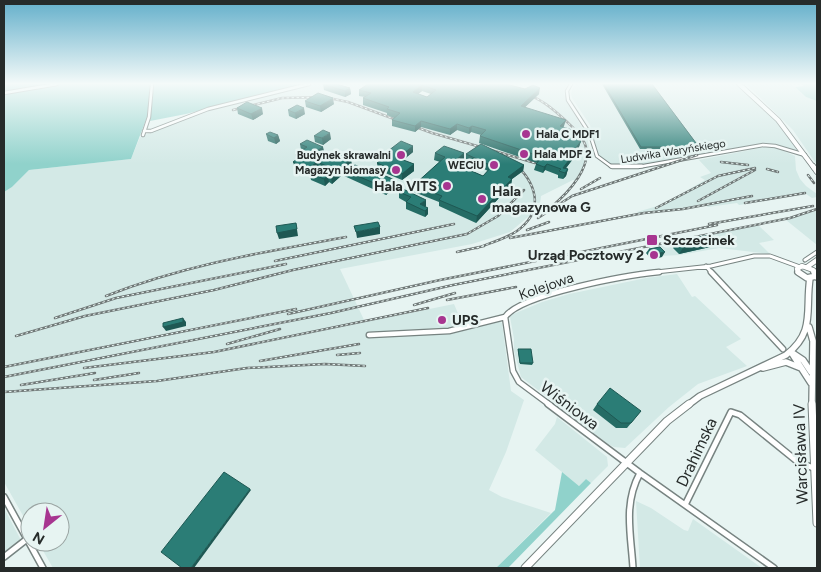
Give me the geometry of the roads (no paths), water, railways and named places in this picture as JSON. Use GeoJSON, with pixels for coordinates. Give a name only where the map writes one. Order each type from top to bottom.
{"type":"FeatureCollection","features":[{"type":"Feature","properties":{"kind":"street"},"geometry":{"type":"LineString","coordinates":[[150,111],[143,133],[204,111]]}},
{"type":"Feature","properties":{"kind":"street","name":"Ludwika Waryńskiego"},"geometry":{"type":"LineString","coordinates":[[575,111],[590,134],[597,156],[612,168],[627,168],[763,145],[775,146],[805,155]]}},
{"type":"Feature","properties":{"kind":"street"},"geometry":{"type":"LineString","coordinates":[[768,111],[778,120],[817,172]]}},
{"type":"Feature","properties":{"kind":"street"},"geometry":{"type":"LineString","coordinates":[[805,260],[817,252]]}},
{"type":"Feature","properties":{"kind":"street","name":"Kolejowa"},"geometry":{"type":"LineString","coordinates":[[505,317],[510,310],[561,291],[629,275],[706,266],[761,256],[784,261]]}},
{"type":"Feature","properties":{"kind":"street"},"geometry":{"type":"LineString","coordinates":[[784,261],[799,268],[807,267],[817,261]]}},
{"type":"Feature","properties":{"kind":"street"},"geometry":{"type":"LineString","coordinates":[[808,291],[815,278],[813,270],[817,261]]}},
{"type":"Feature","properties":{"kind":"street"},"geometry":{"type":"LineString","coordinates":[[706,266],[783,349]]}},
{"type":"Feature","properties":{"kind":"street"},"geometry":{"type":"LineString","coordinates":[[807,267],[813,270]]}},
{"type":"Feature","properties":{"kind":"street"},"geometry":{"type":"LineString","coordinates":[[799,268],[799,273],[815,278]]}},
{"type":"Feature","properties":{"kind":"street"},"geometry":{"type":"LineString","coordinates":[[804,276],[808,291]]}},
{"type":"Feature","properties":{"kind":"street","name":"Warcisława IV"},"geometry":{"type":"LineString","coordinates":[[808,291],[809,326],[815,361],[811,383],[817,524]]}},
{"type":"Feature","properties":{"kind":"street"},"geometry":{"type":"LineString","coordinates":[[369,335],[449,330],[505,317]]}},
{"type":"Feature","properties":{"kind":"street","name":"Wiśniowa"},"geometry":{"type":"LineString","coordinates":[[505,317],[513,371],[519,382],[626,463],[774,568]]}},
{"type":"Feature","properties":{"kind":"street"},"geometry":{"type":"LineString","coordinates":[[526,568],[667,420],[688,403],[791,352],[803,339],[809,326]]}},
{"type":"Feature","properties":{"kind":"street"},"geometry":{"type":"LineString","coordinates":[[791,352],[803,360],[812,374]]}},
{"type":"Feature","properties":{"kind":"street","name":"Warcisława IV"},"geometry":{"type":"LineString","coordinates":[[791,352],[811,383]]}},
{"type":"Feature","properties":{"kind":"street"},"geometry":{"type":"LineString","coordinates":[[755,369],[786,362],[801,368]]}},
{"type":"Feature","properties":{"kind":"street","name":"Drahimska"},"geometry":{"type":"LineString","coordinates":[[685,505],[728,415],[733,412],[740,415],[798,462],[816,470]]}},
{"type":"Feature","properties":{"kind":"street"},"geometry":{"type":"LineString","coordinates":[[633,568],[629,502],[632,488],[640,473]]}},
{"type":"Feature","properties":{"kind":"street"},"geometry":{"type":"LineString","coordinates":[[4,497],[20,526]]}},
{"type":"Feature","properties":{"kind":"street"},"geometry":{"type":"LineString","coordinates":[[4,557],[20,544]]}},
{"type":"Feature","properties":{"kind":"street"},"geometry":{"type":"LineString","coordinates":[[34,552],[43,568]]}},
{"type":"Feature","properties":{"kind":"railway"},"geometry":{"type":"LineString","coordinates":[[372,111],[432,133],[491,150]]}},
{"type":"Feature","properties":{"kind":"railway"},"geometry":{"type":"LineString","coordinates":[[550,208],[572,187],[586,159],[586,149],[579,134],[553,111]]}},
{"type":"Feature","properties":{"kind":"railway"},"geometry":{"type":"LineString","coordinates":[[484,148],[535,163]]}},
{"type":"Feature","properties":{"kind":"railway"},"geometry":{"type":"LineString","coordinates":[[538,218],[572,196],[697,155]]}},
{"type":"Feature","properties":{"kind":"railway"},"geometry":{"type":"LineString","coordinates":[[480,247],[517,231],[532,214],[535,205],[532,187],[521,170],[513,162]]}},
{"type":"Feature","properties":{"kind":"railway"},"geometry":{"type":"LineString","coordinates":[[721,162],[748,165]]}},
{"type":"Feature","properties":{"kind":"railway"},"geometry":{"type":"LineString","coordinates":[[656,208],[718,176],[755,168]]}},
{"type":"Feature","properties":{"kind":"railway"},"geometry":{"type":"LineString","coordinates":[[767,169],[778,172]]}},
{"type":"Feature","properties":{"kind":"railway"},"geometry":{"type":"LineString","coordinates":[[698,201],[755,170]]}},
{"type":"Feature","properties":{"kind":"railway"},"geometry":{"type":"LineString","coordinates":[[808,175],[814,183]]}},
{"type":"Feature","properties":{"kind":"railway"},"geometry":{"type":"LineString","coordinates":[[581,189],[600,178]]}},
{"type":"Feature","properties":{"kind":"railway"},"geometry":{"type":"LineString","coordinates":[[16,336],[85,316],[214,290],[293,270],[467,234],[498,216],[524,190]]}},
{"type":"Feature","properties":{"kind":"railway"},"geometry":{"type":"LineString","coordinates":[[745,203],[805,193]]}},
{"type":"Feature","properties":{"kind":"railway"},"geometry":{"type":"LineString","coordinates":[[510,238],[644,213],[683,209],[752,196]]}},
{"type":"Feature","properties":{"kind":"railway"},"geometry":{"type":"LineString","coordinates":[[709,224],[813,206]]}},
{"type":"Feature","properties":{"kind":"railway"},"geometry":{"type":"LineString","coordinates":[[4,377],[331,313],[453,285],[790,218],[817,209]]}},
{"type":"Feature","properties":{"kind":"railway"},"geometry":{"type":"LineString","coordinates":[[527,230],[549,222]]}},
{"type":"Feature","properties":{"kind":"railway"},"geometry":{"type":"LineString","coordinates":[[275,261],[454,224]]}},
{"type":"Feature","properties":{"kind":"railway"},"geometry":{"type":"LineString","coordinates":[[288,314],[440,280],[717,225]]}},
{"type":"Feature","properties":{"kind":"railway"},"geometry":{"type":"LineString","coordinates":[[106,296],[135,285],[224,260],[346,237]]}},
{"type":"Feature","properties":{"kind":"railway"},"geometry":{"type":"LineString","coordinates":[[457,252],[480,247]]}},
{"type":"Feature","properties":{"kind":"railway"},"geometry":{"type":"LineString","coordinates":[[55,318],[116,298],[286,264]]}},
{"type":"Feature","properties":{"kind":"railway"},"geometry":{"type":"LineString","coordinates":[[447,300],[516,287]]}},
{"type":"Feature","properties":{"kind":"railway"},"geometry":{"type":"LineString","coordinates":[[414,305],[455,293]]}},
{"type":"Feature","properties":{"kind":"railway"},"geometry":{"type":"LineString","coordinates":[[84,368],[214,352],[428,308]]}},
{"type":"Feature","properties":{"kind":"railway"},"geometry":{"type":"LineString","coordinates":[[4,367],[296,309]]}},
{"type":"Feature","properties":{"kind":"railway"},"geometry":{"type":"LineString","coordinates":[[227,344],[280,329]]}},
{"type":"Feature","properties":{"kind":"railway"},"geometry":{"type":"LineString","coordinates":[[260,361],[359,344]]}},
{"type":"Feature","properties":{"kind":"railway"},"geometry":{"type":"LineString","coordinates":[[337,355],[360,353]]}},
{"type":"Feature","properties":{"kind":"railway"},"geometry":{"type":"LineString","coordinates":[[4,392],[157,381],[247,368],[325,364],[365,366]]}},
{"type":"Feature","properties":{"kind":"railway"},"geometry":{"type":"LineString","coordinates":[[21,385],[95,373]]}},
{"type":"Feature","properties":{"kind":"railway"},"geometry":{"type":"LineString","coordinates":[[94,380],[139,373]]}},
{"type":"Feature","properties":{"kind":"place","name":"Hala C MDF1"},"geometry":{"type":"Point","coordinates":[526,134]}},
{"type":"Feature","properties":{"kind":"place","name":"Hala MDF 2"},"geometry":{"type":"Point","coordinates":[524,154]}},
{"type":"Feature","properties":{"kind":"place","name":"Budynek skrawalni"},"geometry":{"type":"Point","coordinates":[401,155]}},
{"type":"Feature","properties":{"kind":"place","name":"WECiU"},"geometry":{"type":"Point","coordinates":[494,165]}},
{"type":"Feature","properties":{"kind":"place","name":"Magazyn biomasy"},"geometry":{"type":"Point","coordinates":[396,170]}},
{"type":"Feature","properties":{"kind":"place","name":"Hala VITS"},"geometry":{"type":"Point","coordinates":[447,186]}},
{"type":"Feature","properties":{"kind":"place","name":"Hala magazynowa G"},"geometry":{"type":"Point","coordinates":[482,199]}},
{"type":"Feature","properties":{"kind":"place","name":"Szczecinek"},"geometry":{"type":"Point","coordinates":[652,240]}},
{"type":"Feature","properties":{"kind":"place","name":"Urząd Pocztowy 2"},"geometry":{"type":"Point","coordinates":[654,255]}},
{"type":"Feature","properties":{"kind":"place","name":"UPS"},"geometry":{"type":"Point","coordinates":[442,320]}}]}
